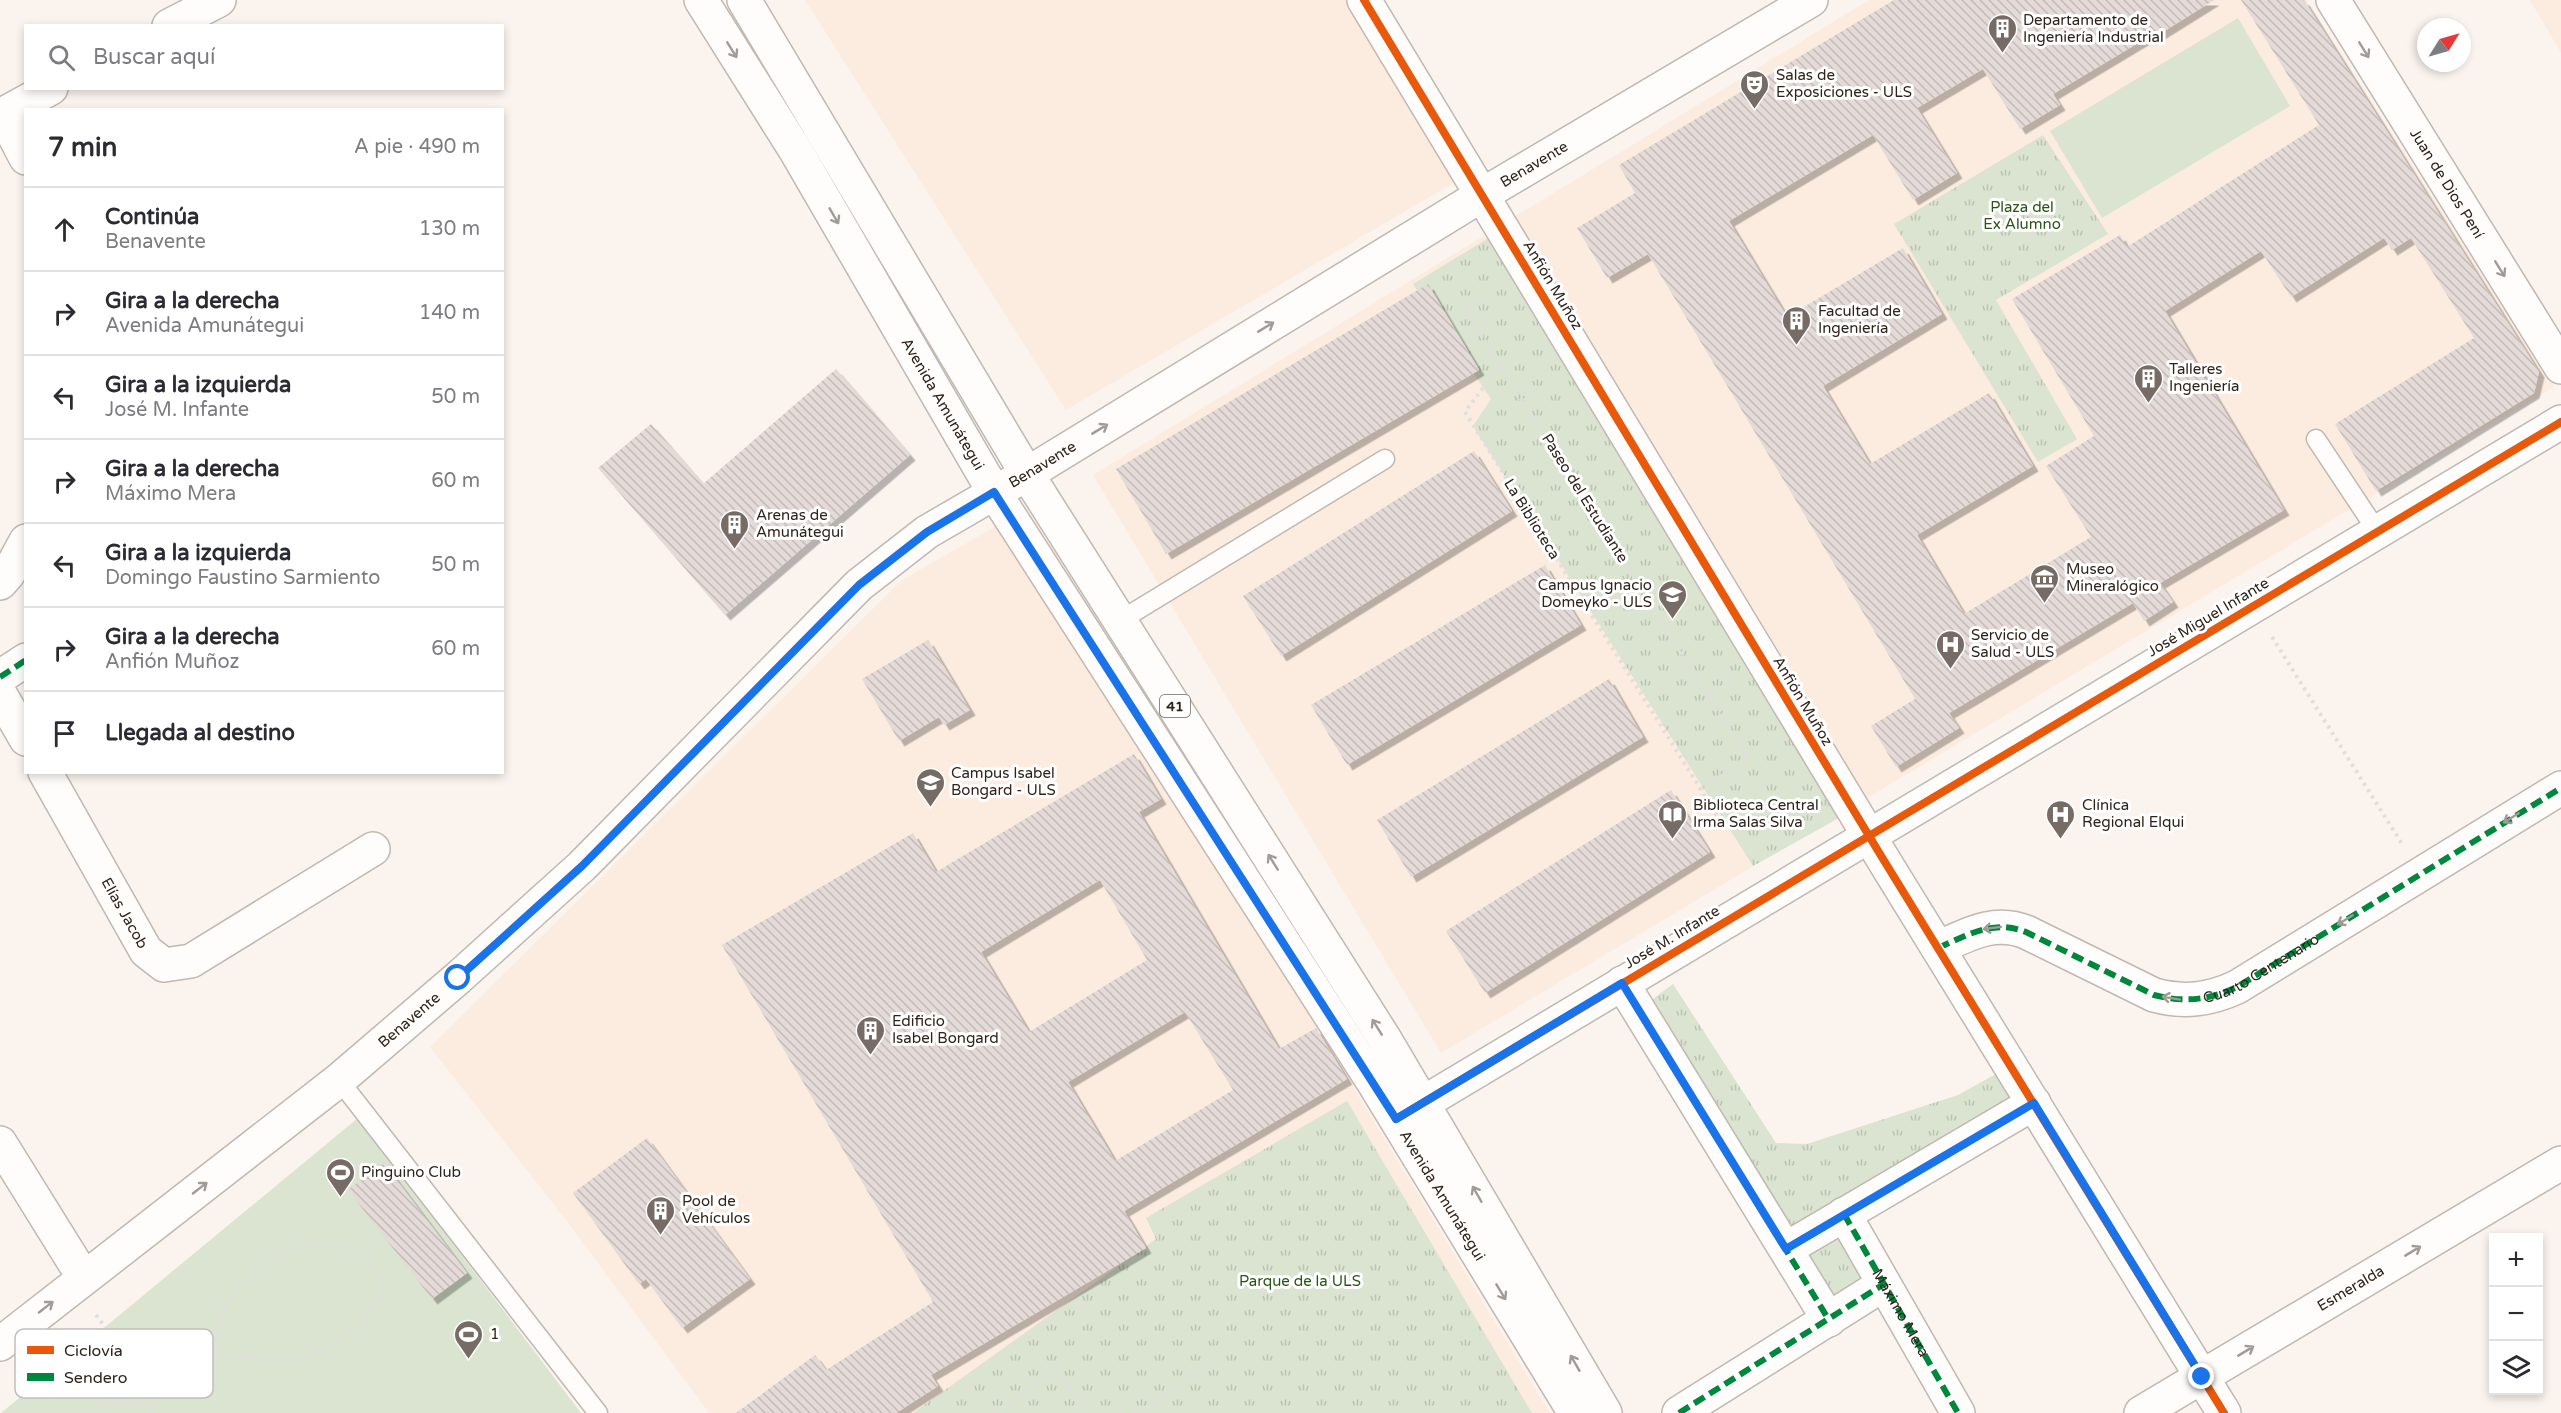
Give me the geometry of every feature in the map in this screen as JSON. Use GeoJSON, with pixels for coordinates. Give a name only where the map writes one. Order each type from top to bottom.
{"type":"FeatureCollection","features":[{"type":"Feature","properties":{"kind":"street","name":"Avenida Amunátegui"},"geometry":{"type":"LineString","coordinates":[[701,0],[796,151],[994,492],[1409,1111],[1605,1413]]}},
{"type":"Feature","properties":{"kind":"street","name":"Avenida Amunátegui"},"geometry":{"type":"LineString","coordinates":[[744,0],[1027,474],[1384,1038],[1409,1111],[1575,1413]]}},
{"type":"Feature","properties":{"kind":"street","name":"Anfión Muñoz"},"geometry":{"type":"LineString","coordinates":[[1364,0],[1869,835],[2224,1413]]}},
{"type":"Feature","properties":{"kind":"street","name":"Benavente"},"geometry":{"type":"LineString","coordinates":[[19,1329],[339,1080],[582,866],[859,585],[927,532],[1027,474],[1482,195],[1811,0]]}},
{"type":"Feature","properties":{"kind":"street","name":"Juan de Dios Pení"},"geometry":{"type":"LineString","coordinates":[[2333,0],[2561,367]]}},
{"type":"Feature","properties":{"kind":"street"},"geometry":{"type":"LineString","coordinates":[[24,154],[2,115],[47,90]]}},
{"type":"Feature","properties":{"kind":"street","name":"José Miguel Infante"},"geometry":{"type":"LineString","coordinates":[[1869,835],[2561,422]]}},
{"type":"Feature","properties":{"kind":"street"},"geometry":{"type":"LineString","coordinates":[[0,583],[8,574],[24,545]]}},
{"type":"Feature","properties":{"kind":"street"},"geometry":{"type":"LineString","coordinates":[[0,678],[24,661]]}},
{"type":"Feature","properties":{"kind":"street"},"geometry":{"type":"LineString","coordinates":[[0,694],[24,736]]}},
{"type":"Feature","properties":{"kind":"street","name":"Elías Jacob"},"geometry":{"type":"LineString","coordinates":[[46,774],[146,951],[164,965],[191,960],[373,849]]}},
{"type":"Feature","properties":{"kind":"street","name":"Cuarto Centenario"},"geometry":{"type":"LineString","coordinates":[[1938,948],[1978,930],[2008,927],[2026,932],[2154,994],[2171,999],[2205,999],[2237,987],[2561,788]]}},
{"type":"Feature","properties":{"kind":"street","name":"José M. Infante"},"geometry":{"type":"LineString","coordinates":[[1409,1111],[1869,835]]}},
{"type":"Feature","properties":{"kind":"street"},"geometry":{"type":"LineString","coordinates":[[1622,983],[1829,1320]]}},
{"type":"Feature","properties":{"kind":"street"},"geometry":{"type":"LineString","coordinates":[[1786,1249],[2034,1103]]}},
{"type":"Feature","properties":{"kind":"street"},"geometry":{"type":"LineString","coordinates":[[0,1143],[79,1281]]}},
{"type":"Feature","properties":{"kind":"street","name":"Esmeralda"},"geometry":{"type":"LineString","coordinates":[[2141,1413],[2561,1163]]}},
{"type":"Feature","properties":{"kind":"street","name":"Máximo Mera"},"geometry":{"type":"LineString","coordinates":[[1844,1214],[1958,1413]]}},
{"type":"Feature","properties":{"kind":"street"},"geometry":{"type":"LineString","coordinates":[[1679,1413],[1884,1284]]}},
{"type":"Feature","properties":{"kind":"street","name":"Benavente"},"geometry":{"type":"LineString","coordinates":[[0,1344],[15,1332]]}},
{"type":"Feature","properties":{"kind":"lane"},"geometry":{"type":"LineString","coordinates":[[2316,438],[2377,531]]}},
{"type":"Feature","properties":{"kind":"lane"},"geometry":{"type":"LineString","coordinates":[[1121,620],[1385,459]]}},
{"type":"Feature","properties":{"kind":"lane"},"geometry":{"type":"LineString","coordinates":[[339,1080],[598,1413]]}},
{"type":"Feature","properties":{"kind":"path"},"geometry":{"type":"LineString","coordinates":[[2252,606],[2421,874]]}},
{"type":"Feature","properties":{"kind":"path"},"geometry":{"type":"LineString","coordinates":[[1709,696],[1764,662]]}},
{"type":"Feature","properties":{"kind":"path"},"geometry":{"type":"LineString","coordinates":[[213,1357],[219,1354],[261,1359],[301,1359],[339,1342],[361,1324],[380,1299],[382,1279],[367,1257],[338,1244],[308,1242],[284,1253],[247,1281],[221,1312],[219,1354]]}},
{"type":"Feature","properties":{"kind":"path"},"geometry":{"type":"LineString","coordinates":[[79,1281],[110,1329]]}},
{"type":"Feature","properties":{"kind":"path"},"geometry":{"type":"LineString","coordinates":[[1132,1413],[1145,1409],[1216,1360]]}},
{"type":"Feature","properties":{"kind":"path"},"geometry":{"type":"LineString","coordinates":[[993,1413],[1058,1371],[1087,1413]]}},
{"type":"Feature","properties":{"kind":"path"},"geometry":{"type":"LineString","coordinates":[[152,1398],[152,1413]]}},
{"type":"Feature","properties":{"kind":"path"},"geometry":{"type":"LineString","coordinates":[[82,1413],[110,1402],[152,1405]]}},
{"type":"Feature","properties":{"kind":"shaded area"},"geometry":{"type":"Polygon","coordinates":[[[805,0],[1359,0],[1467,175],[1066,410],[805,0]]]}},
{"type":"Feature","properties":{"kind":"shaded area","name":"Campus Ignacio Domeyko - ULS"},"geometry":{"type":"Polygon","coordinates":[[[1869,0],[2306,0],[2554,387],[1441,1053],[1093,475],[1869,0]]]}},
{"type":"Feature","properties":{"kind":"shaded area"},"geometry":{"type":"Polygon","coordinates":[[[2530,0],[2561,0],[2561,53],[2530,0]]]}},
{"type":"Feature","properties":{"kind":"shaded area","name":"Campus Isabel Bongard - ULS"},"geometry":{"type":"Polygon","coordinates":[[[1016,515],[1317,1027],[1550,1413],[709,1413],[566,1220],[430,1047],[902,580],[1016,515]]]}},
{"type":"Feature","properties":{"kind":"green space"},"geometry":{"type":"Polygon","coordinates":[[[2238,18],[2290,106],[2102,218],[2050,131],[2238,18]]]}},
{"type":"Feature","properties":{"kind":"green space","name":"Plaza del Ex Alumno"},"geometry":{"type":"Polygon","coordinates":[[[2043,135],[2108,234],[1996,300],[2077,439],[2038,462],[1894,224],[2043,135]]]}},
{"type":"Feature","properties":{"kind":"green space"},"geometry":{"type":"Polygon","coordinates":[[[1492,236],[1846,814],[1753,866],[1473,426],[1491,399],[1413,284],[1492,236]]]}},
{"type":"Feature","properties":{"kind":"green space"},"geometry":{"type":"Polygon","coordinates":[[[1673,984],[1776,1143],[1807,1144],[1958,1095],[1996,1074],[2010,1097],[1787,1232],[1646,1004],[1673,984]]]}},
{"type":"Feature","properties":{"kind":"green space","name":"Parque de la ULS"},"geometry":{"type":"Polygon","coordinates":[[[1347,1101],[1532,1413],[913,1413],[1156,1239],[1146,1218],[1347,1101]]]}},
{"type":"Feature","properties":{"kind":"green space","name":"Pinguino Club"},"geometry":{"type":"Polygon","coordinates":[[[358,1118],[581,1413],[1,1413],[19,1398],[213,1398],[213,1329],[103,1329],[358,1118]]]}},
{"type":"Feature","properties":{"kind":"green space"},"geometry":{"type":"Polygon","coordinates":[[[1833,1237],[1848,1242],[1865,1268],[1864,1284],[1835,1304],[1804,1256],[1833,1237]]]}},
{"type":"Feature","properties":{"kind":"building"},"geometry":{"type":"Polygon","coordinates":[[[1894,0],[2214,0],[2150,40],[2148,37],[2053,94],[2060,105],[2020,129],[1983,69],[1917,108],[1957,173],[1913,200],[1873,135],[1729,221],[1787,317],[1903,248],[1942,314],[1823,386],[1870,464],[1989,393],[2033,466],[1917,535],[1964,614],[2091,537],[2046,466],[2094,436],[2012,299],[2120,235],[2127,247],[2319,125],[2241,0],[2304,0],[2539,372],[2534,393],[2376,491],[2335,424],[2474,338],[2411,238],[2392,250],[2384,238],[2291,297],[2261,251],[2165,311],[2284,510],[2160,583],[2173,602],[2144,621],[2133,603],[1949,713],[1959,728],[1896,767],[1871,726],[1915,699],[1648,254],[1607,278],[1577,228],[1635,193],[1619,165],[1894,0]]]}},
{"type":"Feature","properties":{"kind":"building"},"geometry":{"type":"Polygon","coordinates":[[[1428,284],[1479,370],[1166,554],[1116,469],[1428,284]]]}},
{"type":"Feature","properties":{"kind":"building","name":"Arenas de Amunátegui"},"geometry":{"type":"Polygon","coordinates":[[[836,369],[910,455],[725,615],[598,468],[651,424],[703,484],[836,369]]]}},
{"type":"Feature","properties":{"kind":"building"},"geometry":{"type":"Polygon","coordinates":[[[1474,451],[1512,511],[1281,656],[1243,596],[1474,451]]]}},
{"type":"Feature","properties":{"kind":"building"},"geometry":{"type":"Polygon","coordinates":[[[1545,565],[1581,625],[1347,765],[1311,705],[1545,565]]]}},
{"type":"Feature","properties":{"kind":"building"},"geometry":{"type":"Polygon","coordinates":[[[928,640],[970,710],[944,725],[939,717],[899,741],[862,679],[928,640]]]}},
{"type":"Feature","properties":{"kind":"building"},"geometry":{"type":"Polygon","coordinates":[[[1609,679],[1643,737],[1411,877],[1377,820],[1609,679]]]}},
{"type":"Feature","properties":{"kind":"building","name":"Edificio Isabel Bongard"},"geometry":{"type":"Polygon","coordinates":[[[1134,754],[1161,799],[1139,812],[1279,1049],[1316,1028],[1347,1079],[1124,1211],[1146,1248],[931,1375],[938,1386],[896,1413],[736,1413],[815,1355],[826,1370],[933,1302],[722,945],[913,833],[936,872],[1134,754]],[[1100,880],[981,952],[1029,1032],[1147,960],[1100,880]],[[1185,1012],[1068,1082],[1115,1161],[1233,1090],[1185,1012]]]}},
{"type":"Feature","properties":{"kind":"building"},"geometry":{"type":"Polygon","coordinates":[[[1671,790],[1710,852],[1485,993],[1446,931],[1671,790]]]}},
{"type":"Feature","properties":{"kind":"building","name":"Pool de Vehículos"},"geometry":{"type":"Polygon","coordinates":[[[647,1138],[750,1279],[682,1328],[646,1279],[639,1284],[573,1193],[647,1138]]]}},
{"type":"Feature","properties":{"kind":"building"},"geometry":{"type":"Polygon","coordinates":[[[384,1163],[467,1273],[432,1299],[348,1190],[384,1163]]]}},
{"type":"Feature","properties":{"kind":"marked path"},"geometry":{"type":"LineString","coordinates":[[0,677],[24,661]]}},
{"type":"Feature","properties":{"kind":"marked path"},"geometry":{"type":"LineString","coordinates":[[1938,948],[1981,930],[2014,928],[2154,995],[2176,999],[2196,999],[2216,995],[2237,987],[2561,788]]}},
{"type":"Feature","properties":{"kind":"marked path"},"geometry":{"type":"LineString","coordinates":[[1622,983],[1829,1320]]}},
{"type":"Feature","properties":{"kind":"marked path"},"geometry":{"type":"LineString","coordinates":[[1786,1249],[2034,1103]]}},
{"type":"Feature","properties":{"kind":"marked path"},"geometry":{"type":"LineString","coordinates":[[1844,1214],[1958,1413]]}},
{"type":"Feature","properties":{"kind":"marked path"},"geometry":{"type":"LineString","coordinates":[[1679,1413],[1884,1284]]}},
{"type":"Feature","properties":{"kind":"cycle path"},"geometry":{"type":"LineString","coordinates":[[1364,0],[1883,859],[2224,1413]]}},
{"type":"Feature","properties":{"kind":"cycle path"},"geometry":{"type":"LineString","coordinates":[[1396,1119],[2561,422]]}},
{"type":"Feature","properties":{"kind":"place","name":"Departamento de Ingeniería Industrial"},"geometry":{"type":"Point","coordinates":[2002,54]}},
{"type":"Feature","properties":{"kind":"place","name":"Salas de Exposiciones - ULS"},"geometry":{"type":"Point","coordinates":[1755,110]}},
{"type":"Feature","properties":{"kind":"place","name":"Facultad de Ingeniería"},"geometry":{"type":"Point","coordinates":[1797,346]}},
{"type":"Feature","properties":{"kind":"place","name":"Talleres Ingeniería"},"geometry":{"type":"Point","coordinates":[2148,404]}},
{"type":"Feature","properties":{"kind":"place","name":"Arenas de Amunátegui"},"geometry":{"type":"Point","coordinates":[735,550]}},
{"type":"Feature","properties":{"kind":"place","name":"Museo Mineralógico"},"geometry":{"type":"Point","coordinates":[2045,604]}},
{"type":"Feature","properties":{"kind":"place","name":"Campus Ignacio Domeyko - ULS"},"geometry":{"type":"Point","coordinates":[1673,620]}},
{"type":"Feature","properties":{"kind":"place","name":"Servicio de Salud - ULS"},"geometry":{"type":"Point","coordinates":[1950,670]}},
{"type":"Feature","properties":{"kind":"place","name":"Campus Isabel Bongard - ULS"},"geometry":{"type":"Point","coordinates":[930,808]}},
{"type":"Feature","properties":{"kind":"place","name":"Biblioteca Central Irma Salas Silva"},"geometry":{"type":"Point","coordinates":[1672,840]}},
{"type":"Feature","properties":{"kind":"place","name":"Clínica Regional Elqui"},"geometry":{"type":"Point","coordinates":[2061,840]}},
{"type":"Feature","properties":{"kind":"place","name":"Edificio Isabel Bongard"},"geometry":{"type":"Point","coordinates":[871,1056]}},
{"type":"Feature","properties":{"kind":"place","name":"Pinguino Club"},"geometry":{"type":"Point","coordinates":[340,1198]}},
{"type":"Feature","properties":{"kind":"place","name":"Pool de Vehículos"},"geometry":{"type":"Point","coordinates":[661,1236]}},
{"type":"Feature","properties":{"kind":"place","name":"1"},"geometry":{"type":"Point","coordinates":[469,1360]}},
{"type":"Feature","properties":{"kind":"route"},"geometry":{"type":"LineString","coordinates":[[458,978],[582,866],[859,585],[927,532],[994,492],[1396,1119],[1622,983],[1786,1249],[2034,1103],[2202,1377]]}}]}
